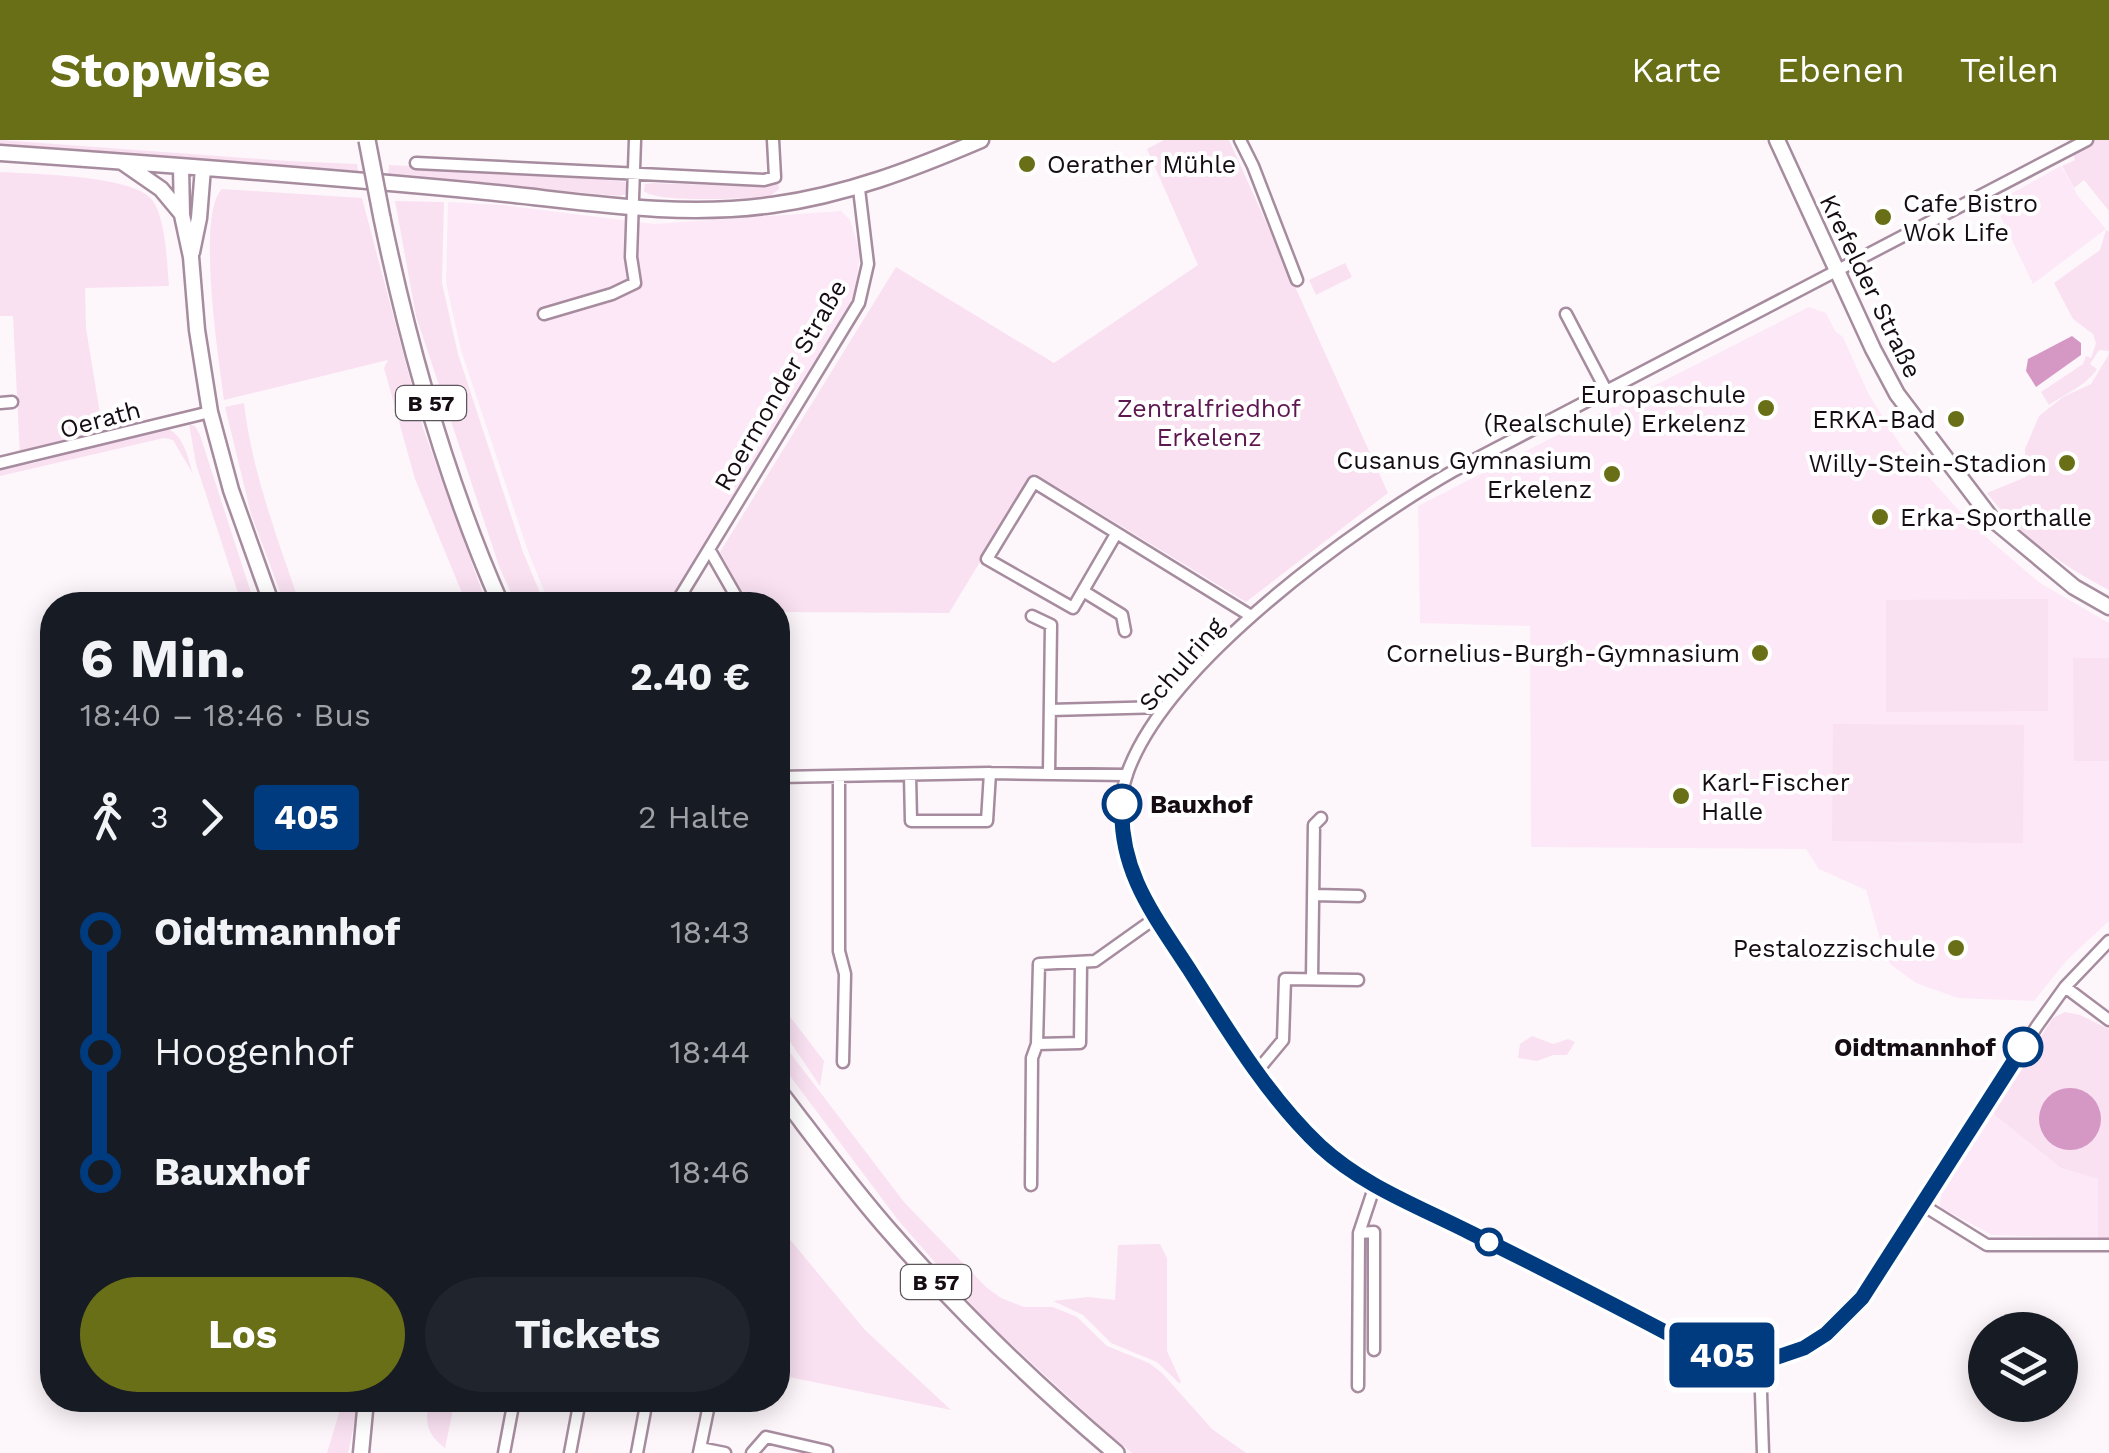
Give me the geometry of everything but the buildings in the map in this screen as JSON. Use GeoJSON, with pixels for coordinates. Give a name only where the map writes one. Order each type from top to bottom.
{"type":"FeatureCollection","features":[{"type":"Feature","properties":{"kind":"main road","name":"B 57"},"geometry":{"type":"LineString","coordinates":[[367,140],[414,348],[450,466],[497,592]]}},
{"type":"Feature","properties":{"kind":"main road"},"geometry":{"type":"LineString","coordinates":[[0,153],[478,190],[635,208],[768,206],[859,188],[981,140]]}},
{"type":"Feature","properties":{"kind":"main road","name":"Krefelder Straße"},"geometry":{"type":"LineString","coordinates":[[1777,140],[1896,394],[1991,518],[2074,587],[2109,608]]}},
{"type":"Feature","properties":{"kind":"main road"},"geometry":{"type":"LineString","coordinates":[[121,162],[161,189],[182,214]]}},
{"type":"Feature","properties":{"kind":"main road"},"geometry":{"type":"LineString","coordinates":[[181,166],[182,214],[210,412],[231,490],[267,592]]}},
{"type":"Feature","properties":{"kind":"main road"},"geometry":{"type":"LineString","coordinates":[[191,257],[203,168]]}},
{"type":"Feature","properties":{"kind":"main road","name":"B 57"},"geometry":{"type":"LineString","coordinates":[[790,1105],[889,1231],[976,1326],[1116,1453]]}},
{"type":"Feature","properties":{"kind":"main road"},"geometry":{"type":"LineString","coordinates":[[361,1453],[364,1412]]}},
{"type":"Feature","properties":{"kind":"main road"},"geometry":{"type":"LineString","coordinates":[[354,1453],[361,1432]]}},
{"type":"Feature","properties":{"kind":"street"},"geometry":{"type":"LineString","coordinates":[[544,314],[636,283],[631,257],[636,140]]}},
{"type":"Feature","properties":{"kind":"street"},"geometry":{"type":"LineString","coordinates":[[416,163],[764,180],[775,177],[773,140]]}},
{"type":"Feature","properties":{"kind":"street"},"geometry":{"type":"LineString","coordinates":[[1240,140],[1297,280]]}},
{"type":"Feature","properties":{"kind":"street","name":"Schulring"},"geometry":{"type":"LineString","coordinates":[[1760,1363],[1740,1361],[1688,1344],[1375,1185],[1319,1145],[1258,1070],[1154,919],[1134,878],[1121,829],[1127,775],[1164,707],[1251,616],[1414,492],[2087,140]]}},
{"type":"Feature","properties":{"kind":"street","name":"Roermonder Straße"},"geometry":{"type":"LineString","coordinates":[[683,592],[859,304],[868,264],[859,188]]}},
{"type":"Feature","properties":{"kind":"street"},"geometry":{"type":"LineString","coordinates":[[1566,314],[1607,392]]}},
{"type":"Feature","properties":{"kind":"street","name":"Oerath"},"geometry":{"type":"LineString","coordinates":[[0,463],[210,412]]}},
{"type":"Feature","properties":{"kind":"street"},"geometry":{"type":"LineString","coordinates":[[1116,534],[1073,608],[988,559],[1034,482],[1251,616]]}},
{"type":"Feature","properties":{"kind":"street"},"geometry":{"type":"LineString","coordinates":[[709,549],[733,592]]}},
{"type":"Feature","properties":{"kind":"street"},"geometry":{"type":"LineString","coordinates":[[1083,591],[1122,615],[1125,631]]}},
{"type":"Feature","properties":{"kind":"street"},"geometry":{"type":"LineString","coordinates":[[1032,616],[1051,625],[1050,773]]}},
{"type":"Feature","properties":{"kind":"street"},"geometry":{"type":"LineString","coordinates":[[1050,710],[1164,707]]}},
{"type":"Feature","properties":{"kind":"street"},"geometry":{"type":"LineString","coordinates":[[910,775],[911,821],[987,821],[990,773]]}},
{"type":"Feature","properties":{"kind":"street"},"geometry":{"type":"LineString","coordinates":[[790,777],[1127,775]]}},
{"type":"Feature","properties":{"kind":"street"},"geometry":{"type":"LineString","coordinates":[[840,777],[843,1062]]}},
{"type":"Feature","properties":{"kind":"street"},"geometry":{"type":"LineString","coordinates":[[1312,978],[1314,825],[1320,818]]}},
{"type":"Feature","properties":{"kind":"street"},"geometry":{"type":"LineString","coordinates":[[1313,895],[1360,896]]}},
{"type":"Feature","properties":{"kind":"street"},"geometry":{"type":"LineString","coordinates":[[1032,1185],[1032,1058],[1037,1044],[1038,964],[1080,964],[1106,954],[1154,919]]}},
{"type":"Feature","properties":{"kind":"street"},"geometry":{"type":"LineString","coordinates":[[1763,1453],[1760,1363],[1804,1348],[1846,1316],[1862,1298],[2065,987],[2109,941]]}},
{"type":"Feature","properties":{"kind":"street"},"geometry":{"type":"LineString","coordinates":[[1037,1044],[1080,1043],[1080,964]]}},
{"type":"Feature","properties":{"kind":"street"},"geometry":{"type":"LineString","coordinates":[[1258,1070],[1283,1040],[1285,979],[1358,980]]}},
{"type":"Feature","properties":{"kind":"street"},"geometry":{"type":"LineString","coordinates":[[2065,987],[2109,1020]]}},
{"type":"Feature","properties":{"kind":"street"},"geometry":{"type":"LineString","coordinates":[[1358,1386],[1359,1232],[1375,1185]]}},
{"type":"Feature","properties":{"kind":"street"},"geometry":{"type":"LineString","coordinates":[[1921,1204],[1988,1245],[2109,1245]]}},
{"type":"Feature","properties":{"kind":"street"},"geometry":{"type":"LineString","coordinates":[[1359,1232],[1374,1232],[1374,1350]]}},
{"type":"Feature","properties":{"kind":"street"},"geometry":{"type":"LineString","coordinates":[[504,1453],[512,1412]]}},
{"type":"Feature","properties":{"kind":"street"},"geometry":{"type":"LineString","coordinates":[[570,1453],[578,1412]]}},
{"type":"Feature","properties":{"kind":"street"},"geometry":{"type":"LineString","coordinates":[[637,1453],[646,1412]]}},
{"type":"Feature","properties":{"kind":"street"},"geometry":{"type":"LineString","coordinates":[[708,1412],[700,1451],[726,1453]]}},
{"type":"Feature","properties":{"kind":"street"},"geometry":{"type":"LineString","coordinates":[[752,1453],[766,1437],[831,1452]]}},
{"type":"Feature","properties":{"kind":"shaded area"},"geometry":{"type":"Polygon","coordinates":[[[2061,166],[2078,196],[2106,229],[2033,284],[1994,203],[2061,166]]]}},
{"type":"Feature","properties":{"kind":"shaded area"},"geometry":{"type":"Polygon","coordinates":[[[448,202],[654,224],[841,211],[850,220],[860,252],[855,295],[831,344],[679,592],[545,592],[461,350],[446,283],[448,202]]]}},
{"type":"Feature","properties":{"kind":"shaded area"},"geometry":{"type":"Polygon","coordinates":[[[1809,307],[1826,313],[1835,331],[1843,337],[1868,393],[1901,446],[1972,525],[2040,583],[2109,623],[2109,921],[2067,960],[2034,1001],[1958,998],[1916,983],[1890,964],[1884,953],[1866,890],[1819,869],[1806,849],[1531,847],[1530,626],[1420,623],[1418,506],[1809,307]]]}},
{"type":"Feature","properties":{"kind":"shaded area"},"geometry":{"type":"Polygon","coordinates":[[[2072,336],[2081,343],[2081,355],[2036,387],[2026,371],[2028,359],[2072,336]]]}},
{"type":"Feature","properties":{"kind":"shaded area"},"geometry":{"type":"Polygon","coordinates":[[[2070,1088],[2092,1097],[2101,1119],[2092,1141],[2070,1150],[2048,1141],[2039,1119],[2048,1097],[2070,1088]]]}},
{"type":"Feature","properties":{"kind":"shaded area"},"geometry":{"type":"Polygon","coordinates":[[[1991,1112],[2061,1168],[2098,1179],[2098,1238],[1992,1235],[1940,1207],[1941,1194],[1991,1112]]]}},
{"type":"Feature","properties":{"kind":"green space"},"geometry":{"type":"Polygon","coordinates":[[[0,140],[357,164],[358,171],[0,147],[0,140]]]}},
{"type":"Feature","properties":{"kind":"green space","name":"Zentralfriedhof Erkelenz"},"geometry":{"type":"Polygon","coordinates":[[[1164,140],[1229,140],[1388,493],[1246,602],[1034,473],[949,613],[790,612],[790,592],[742,592],[720,552],[896,267],[1054,363],[1198,265],[1147,149],[1164,140]]]}},
{"type":"Feature","properties":{"kind":"green space"},"geometry":{"type":"Polygon","coordinates":[[[2067,140],[2109,140],[2109,211],[2084,180],[2074,188],[2062,166],[2075,160],[2067,140]]]}},
{"type":"Feature","properties":{"kind":"green space"},"geometry":{"type":"Polygon","coordinates":[[[389,165],[514,171],[627,182],[632,186],[631,193],[619,196],[388,175],[389,165]]]}},
{"type":"Feature","properties":{"kind":"green space"},"geometry":{"type":"Polygon","coordinates":[[[0,172],[106,181],[143,192],[153,201],[161,219],[169,286],[85,288],[86,328],[103,432],[20,456],[13,316],[0,316],[0,172]]]}},
{"type":"Feature","properties":{"kind":"green space"},"geometry":{"type":"Polygon","coordinates":[[[778,182],[779,189],[768,198],[683,199],[644,191],[645,184],[652,183],[742,186],[778,182]]]}},
{"type":"Feature","properties":{"kind":"green space"},"geometry":{"type":"Polygon","coordinates":[[[222,189],[362,198],[423,428],[482,592],[462,592],[415,479],[384,368],[388,360],[224,400],[210,257],[214,204],[222,189]]]}},
{"type":"Feature","properties":{"kind":"green space"},"geometry":{"type":"Polygon","coordinates":[[[395,201],[444,202],[442,283],[458,354],[540,592],[511,592],[500,569],[416,316],[395,201]]]}},
{"type":"Feature","properties":{"kind":"green space"},"geometry":{"type":"Polygon","coordinates":[[[2106,230],[2109,351],[2099,350],[2090,364],[2097,369],[2093,375],[2049,405],[2041,392],[2083,364],[2086,356],[2091,358],[2096,343],[2093,334],[2073,319],[2054,283],[2100,250],[2106,230]]]}},
{"type":"Feature","properties":{"kind":"green space"},"geometry":{"type":"Polygon","coordinates":[[[1345,263],[1352,277],[1316,295],[1309,280],[1345,263]]]}},
{"type":"Feature","properties":{"kind":"green space","name":"Willy-Stein-Stadion"},"geometry":{"type":"Polygon","coordinates":[[[2109,354],[2109,590],[2042,548],[1987,493],[2026,477],[2025,449],[2039,416],[2063,397],[2091,384],[2109,354]]]}},
{"type":"Feature","properties":{"kind":"green space"},"geometry":{"type":"Polygon","coordinates":[[[244,403],[259,480],[296,592],[280,592],[251,514],[225,407],[244,403]]]}},
{"type":"Feature","properties":{"kind":"green space"},"geometry":{"type":"Polygon","coordinates":[[[189,424],[200,435],[251,592],[238,592],[196,464],[189,424]]]}},
{"type":"Feature","properties":{"kind":"green space"},"geometry":{"type":"Polygon","coordinates":[[[161,427],[179,438],[193,474],[173,440],[164,438],[0,476],[0,469],[161,427]]]}},
{"type":"Feature","properties":{"kind":"green space"},"geometry":{"type":"Polygon","coordinates":[[[2048,599],[2048,711],[1886,712],[1886,600],[2048,599]]]}},
{"type":"Feature","properties":{"kind":"green space"},"geometry":{"type":"Polygon","coordinates":[[[2073,658],[2109,658],[2109,761],[2074,761],[2073,658]]]}},
{"type":"Feature","properties":{"kind":"green space"},"geometry":{"type":"Polygon","coordinates":[[[1833,724],[2024,725],[2023,843],[1832,841],[1833,724]]]}},
{"type":"Feature","properties":{"kind":"green space"},"geometry":{"type":"Polygon","coordinates":[[[2065,1012],[2109,1029],[2109,1238],[2098,1238],[2098,1179],[2061,1168],[1991,1112],[2053,1018],[2065,1012]]]}},
{"type":"Feature","properties":{"kind":"green space"},"geometry":{"type":"Polygon","coordinates":[[[790,1017],[824,1061],[820,1086],[790,1042],[790,1017]]]}},
{"type":"Feature","properties":{"kind":"green space"},"geometry":{"type":"Polygon","coordinates":[[[1532,1036],[1553,1044],[1568,1039],[1575,1042],[1567,1055],[1537,1061],[1518,1058],[1520,1044],[1532,1036]]]}},
{"type":"Feature","properties":{"kind":"green space"},"geometry":{"type":"Polygon","coordinates":[[[790,1053],[904,1202],[986,1287],[1024,1307],[1053,1307],[1077,1317],[1107,1346],[1149,1363],[1162,1373],[1212,1429],[1246,1453],[1132,1453],[984,1319],[898,1220],[790,1076],[790,1053]]]}},
{"type":"Feature","properties":{"kind":"green space"},"geometry":{"type":"Polygon","coordinates":[[[790,1239],[865,1330],[951,1410],[790,1377],[790,1239]]]}},
{"type":"Feature","properties":{"kind":"green space"},"geometry":{"type":"Polygon","coordinates":[[[1160,1244],[1167,1258],[1167,1351],[1179,1383],[1157,1362],[1111,1343],[1083,1315],[1053,1301],[1088,1297],[1115,1300],[1118,1245],[1160,1244]]]}},
{"type":"Feature","properties":{"kind":"green space"},"geometry":{"type":"Polygon","coordinates":[[[339,1412],[357,1412],[348,1453],[327,1453],[339,1412]]]}},
{"type":"Feature","properties":{"kind":"green space"},"geometry":{"type":"Polygon","coordinates":[[[428,1412],[452,1412],[445,1448],[434,1438],[428,1412]]]}},
{"type":"Feature","properties":{"kind":"bus line","name":"405"},"geometry":{"type":"LineString","coordinates":[[1122,804],[1121,829],[1134,878],[1154,919],[1274,1092],[1319,1145],[1375,1185],[1688,1344],[1740,1361],[1760,1363],[1804,1348],[1846,1316],[1876,1277],[2023,1047]]}},
{"type":"Feature","properties":{"kind":"place","name":"Oerather Mühle"},"geometry":{"type":"Point","coordinates":[1027,164]}},
{"type":"Feature","properties":{"kind":"place","name":"Cafe Bistro Wok Life"},"geometry":{"type":"Point","coordinates":[1883,217]}},
{"type":"Feature","properties":{"kind":"place","name":"Europaschule (Realschule) Erkelenz"},"geometry":{"type":"Point","coordinates":[1766,408]}},
{"type":"Feature","properties":{"kind":"place","name":"ERKA-Bad"},"geometry":{"type":"Point","coordinates":[1956,419]}},
{"type":"Feature","properties":{"kind":"place","name":"Willy-Stein-Stadion"},"geometry":{"type":"Point","coordinates":[2067,463]}},
{"type":"Feature","properties":{"kind":"place","name":"Cusanus Gymnasium Erkelenz"},"geometry":{"type":"Point","coordinates":[1612,474]}},
{"type":"Feature","properties":{"kind":"place","name":"Erka-Sporthalle"},"geometry":{"type":"Point","coordinates":[1880,517]}},
{"type":"Feature","properties":{"kind":"place","name":"Cornelius-Burgh-Gymnasium"},"geometry":{"type":"Point","coordinates":[1760,653]}},
{"type":"Feature","properties":{"kind":"place","name":"Karl-Fischer Halle"},"geometry":{"type":"Point","coordinates":[1681,796]}},
{"type":"Feature","properties":{"kind":"place","name":"Bauxhof"},"geometry":{"type":"Point","coordinates":[1122,804]}},
{"type":"Feature","properties":{"kind":"place","name":"Pestalozzischule"},"geometry":{"type":"Point","coordinates":[1956,948]}},
{"type":"Feature","properties":{"kind":"place","name":"Oidtmannhof"},"geometry":{"type":"Point","coordinates":[2023,1047]}}]}
